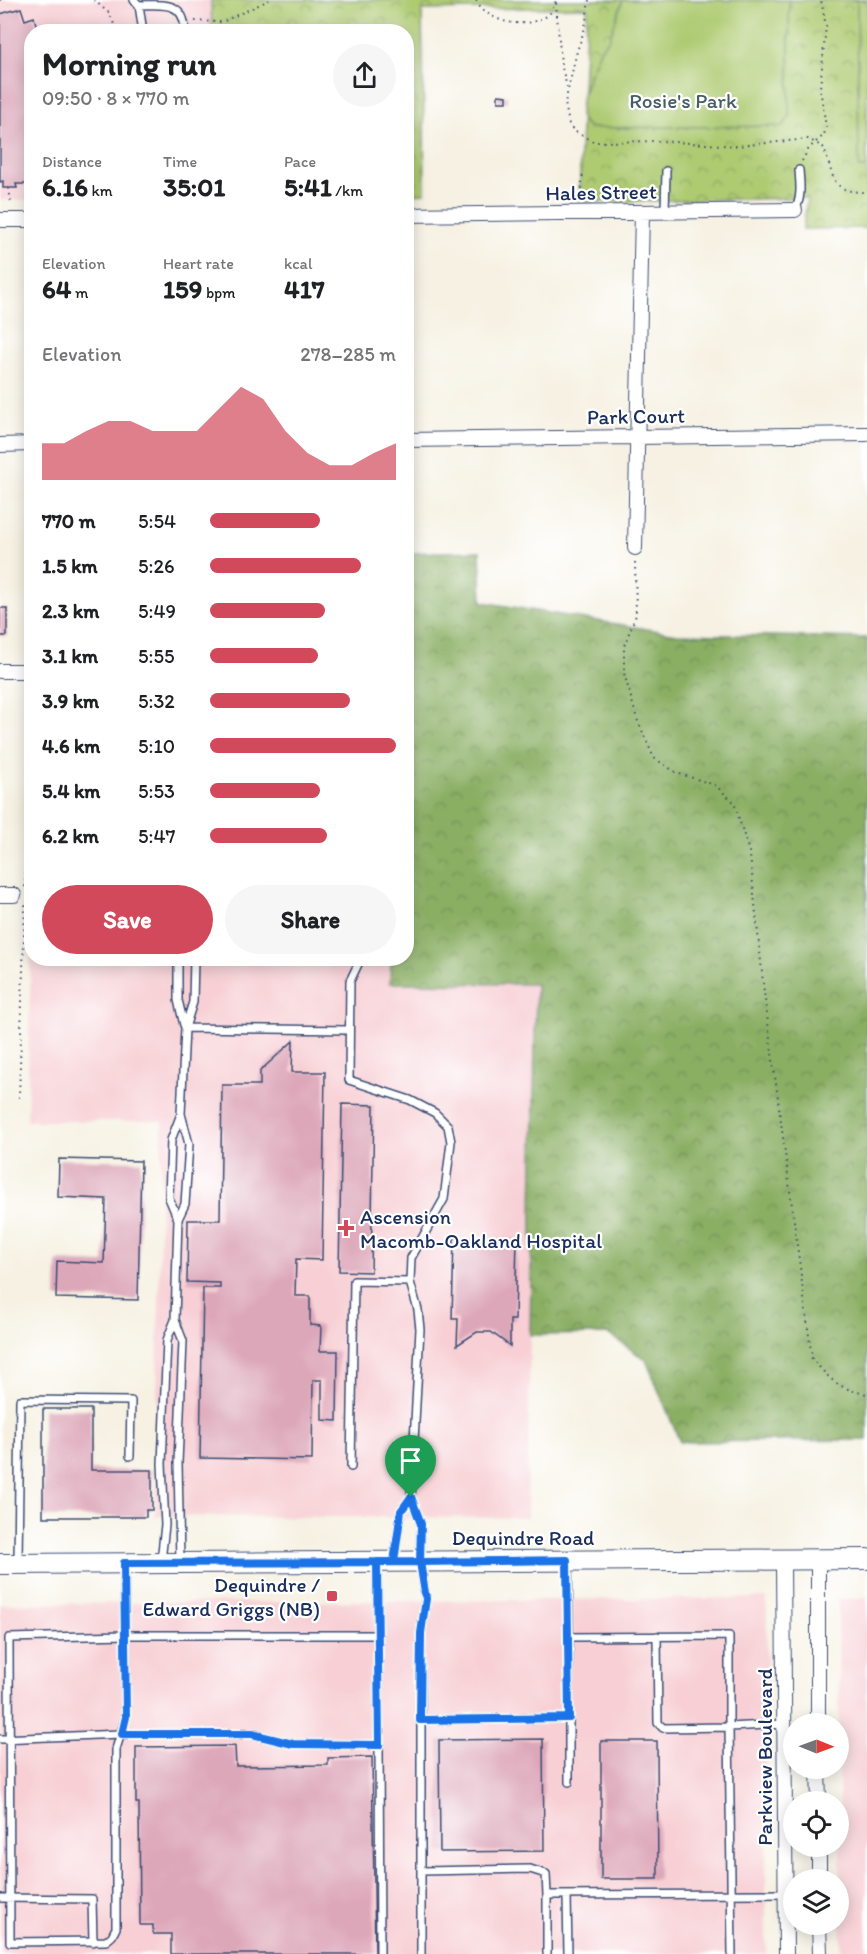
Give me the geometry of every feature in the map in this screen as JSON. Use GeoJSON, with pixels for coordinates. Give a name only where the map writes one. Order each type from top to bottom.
{"type":"FeatureCollection","features":[{"type":"Feature","properties":{"kind":"main road","name":"Dequindre Road"},"geometry":{"type":"LineString","coordinates":[[9,1564],[867,1559]]}},
{"type":"Feature","properties":{"kind":"street","name":"Hales Street"},"geometry":{"type":"LineString","coordinates":[[414,215],[795,210]]}},
{"type":"Feature","properties":{"kind":"street"},"geometry":{"type":"LineString","coordinates":[[635,548],[642,212]]}},
{"type":"Feature","properties":{"kind":"street"},"geometry":{"type":"LineString","coordinates":[[0,220],[24,220]]}},
{"type":"Feature","properties":{"kind":"street","name":"Park Court"},"geometry":{"type":"LineString","coordinates":[[414,440],[867,434]]}},
{"type":"Feature","properties":{"kind":"street"},"geometry":{"type":"LineString","coordinates":[[0,445],[24,444]]}},
{"type":"Feature","properties":{"kind":"street"},"geometry":{"type":"LineString","coordinates":[[0,671],[24,667]]}},
{"type":"Feature","properties":{"kind":"street","name":"Parkview Boulevard"},"geometry":{"type":"LineString","coordinates":[[783,1559],[785,1713]]}},
{"type":"Feature","properties":{"kind":"street"},"geometry":{"type":"LineString","coordinates":[[818,1559],[818,1713]]}},
{"type":"Feature","properties":{"kind":"street","name":"Parkview Boulevard"},"geometry":{"type":"LineString","coordinates":[[786,1779],[788,1869]]}},
{"type":"Feature","properties":{"kind":"street","name":"Parkview Boulevard"},"geometry":{"type":"LineString","coordinates":[[786,1954],[787,1935]]}},
{"type":"Feature","properties":{"kind":"street"},"geometry":{"type":"LineString","coordinates":[[819,1935],[820,1954]]}},
{"type":"Feature","properties":{"kind":"lane"},"geometry":{"type":"LineString","coordinates":[[141,24],[136,2],[169,5],[177,9],[185,24]]}},
{"type":"Feature","properties":{"kind":"lane"},"geometry":{"type":"LineString","coordinates":[[795,210],[800,194],[800,170]]}},
{"type":"Feature","properties":{"kind":"lane"},"geometry":{"type":"LineString","coordinates":[[665,212],[666,171]]}},
{"type":"Feature","properties":{"kind":"lane"},"geometry":{"type":"LineString","coordinates":[[178,966],[178,1000],[185,1028]]}},
{"type":"Feature","properties":{"kind":"lane"},"geometry":{"type":"LineString","coordinates":[[170,1563],[165,1525],[162,1464],[167,1340],[175,1320],[178,1219],[185,1204],[189,1143],[181,1114],[185,1028],[193,1002],[194,966]]}},
{"type":"Feature","properties":{"kind":"lane"},"geometry":{"type":"LineString","coordinates":[[357,966],[350,981],[349,1080],[410,1100],[435,1113],[448,1126],[451,1142],[444,1199],[411,1258],[410,1282],[418,1310],[420,1329],[411,1497],[421,1524],[420,1562],[426,1599],[421,1633],[421,1954]]}},
{"type":"Feature","properties":{"kind":"lane"},"geometry":{"type":"LineString","coordinates":[[185,1028],[349,1030]]}},
{"type":"Feature","properties":{"kind":"lane"},"geometry":{"type":"LineString","coordinates":[[178,1219],[169,1198],[169,1186],[171,1140],[181,1114]]}},
{"type":"Feature","properties":{"kind":"lane"},"geometry":{"type":"LineString","coordinates":[[351,1467],[354,1281],[410,1282]]}},
{"type":"Feature","properties":{"kind":"lane"},"geometry":{"type":"LineString","coordinates":[[170,1563],[178,1463],[183,1341],[175,1320]]}},
{"type":"Feature","properties":{"kind":"lane"},"geometry":{"type":"LineString","coordinates":[[9,1564],[20,1400],[131,1401],[130,1456]]}},
{"type":"Feature","properties":{"kind":"lane"},"geometry":{"type":"LineString","coordinates":[[381,1954],[378,1635],[386,1562],[401,1511],[411,1497]]}},
{"type":"Feature","properties":{"kind":"lane"},"geometry":{"type":"LineString","coordinates":[[567,1560],[569,1782]]}},
{"type":"Feature","properties":{"kind":"lane"},"geometry":{"type":"LineString","coordinates":[[124,1563],[125,1635],[126,1717],[116,1749],[116,1928],[106,1941],[10,1942],[9,1638],[125,1635],[378,1635]]}},
{"type":"Feature","properties":{"kind":"lane"},"geometry":{"type":"LineString","coordinates":[[657,1636],[658,1723],[663,1728],[783,1724]]}},
{"type":"Feature","properties":{"kind":"lane"},"geometry":{"type":"LineString","coordinates":[[569,1637],[729,1636],[732,1954]]}},
{"type":"Feature","properties":{"kind":"lane"},"geometry":{"type":"LineString","coordinates":[[420,1720],[569,1718]]}},
{"type":"Feature","properties":{"kind":"lane"},"geometry":{"type":"LineString","coordinates":[[0,1739],[122,1734],[252,1734],[293,1744],[379,1745]]}},
{"type":"Feature","properties":{"kind":"lane"},"geometry":{"type":"LineString","coordinates":[[421,1871],[530,1869],[546,1874],[547,1954]]}},
{"type":"Feature","properties":{"kind":"lane"},"geometry":{"type":"LineString","coordinates":[[547,1895],[783,1894]]}},
{"type":"Feature","properties":{"kind":"lane"},"geometry":{"type":"LineString","coordinates":[[567,1895],[568,1954]]}},
{"type":"Feature","properties":{"kind":"lane"},"geometry":{"type":"LineString","coordinates":[[0,1898],[92,1899],[93,1942]]}},
{"type":"Feature","properties":{"kind":"path"},"geometry":{"type":"LineString","coordinates":[[94,0],[110,14],[115,24]]}},
{"type":"Feature","properties":{"kind":"path"},"geometry":{"type":"LineString","coordinates":[[194,21],[222,22],[269,0]]}},
{"type":"Feature","properties":{"kind":"path"},"geometry":{"type":"LineString","coordinates":[[476,0],[484,12],[515,24],[527,24],[546,17],[551,13],[556,0]]}},
{"type":"Feature","properties":{"kind":"path"},"geometry":{"type":"LineString","coordinates":[[556,0],[561,64],[567,89]]}},
{"type":"Feature","properties":{"kind":"path"},"geometry":{"type":"LineString","coordinates":[[589,0],[585,28],[565,103],[569,124],[574,131],[594,142],[658,141],[737,146],[800,140],[815,142],[823,147],[834,179],[839,186],[844,190],[867,192]]}},
{"type":"Feature","properties":{"kind":"path"},"geometry":{"type":"LineString","coordinates":[[800,170],[805,153],[824,135],[826,127],[820,88],[826,26],[821,0]]}},
{"type":"Feature","properties":{"kind":"path"},"geometry":{"type":"LineString","coordinates":[[581,195],[583,171]]}},
{"type":"Feature","properties":{"kind":"path"},"geometry":{"type":"LineString","coordinates":[[9,188],[11,202]]}},
{"type":"Feature","properties":{"kind":"path"},"geometry":{"type":"LineString","coordinates":[[635,548],[636,615],[624,646],[624,673],[637,719],[654,758],[677,773],[715,785],[734,802],[750,855],[764,992],[812,1359],[832,1382],[867,1394]]}},
{"type":"Feature","properties":{"kind":"shaded area"},"geometry":{"type":"Polygon","coordinates":[[[0,0],[211,0],[212,24],[24,24],[24,200],[0,200],[0,0]]]}},
{"type":"Feature","properties":{"kind":"shaded area","name":"Ascension Macomb-Oakland Hospital"},"geometry":{"type":"Polygon","coordinates":[[[30,966],[391,966],[391,983],[536,984],[527,1518],[155,1516],[162,1121],[27,1121],[30,966]]]}},
{"type":"Feature","properties":{"kind":"shaded area"},"geometry":{"type":"Polygon","coordinates":[[[767,1598],[766,1954],[0,1954],[0,1604],[767,1598]]]}},
{"type":"Feature","properties":{"kind":"shaded area"},"geometry":{"type":"Polygon","coordinates":[[[867,1598],[867,1954],[841,1954],[841,1935],[849,1935],[849,1869],[840,1869],[840,1857],[849,1857],[849,1791],[840,1791],[840,1779],[849,1779],[849,1713],[839,1713],[838,1599],[867,1598]]]}},
{"type":"Feature","properties":{"kind":"green space","name":"Rosie's Park"},"geometry":{"type":"Polygon","coordinates":[[[211,0],[867,0],[867,228],[803,229],[807,198],[580,202],[587,7],[422,10],[425,193],[414,194],[414,24],[212,24],[211,0]]]}},
{"type":"Feature","properties":{"kind":"green space"},"geometry":{"type":"Polygon","coordinates":[[[623,0],[789,0],[789,118],[782,126],[590,128],[582,121],[580,115],[581,100],[601,48],[609,39],[623,0]]]}},
{"type":"Feature","properties":{"kind":"green space"},"geometry":{"type":"Polygon","coordinates":[[[857,0],[867,0],[867,168],[859,168],[857,0]]]}},
{"type":"Feature","properties":{"kind":"green space"},"geometry":{"type":"Polygon","coordinates":[[[480,551],[482,602],[677,634],[867,638],[867,1440],[680,1442],[646,1360],[608,1334],[530,1335],[536,984],[390,983],[391,966],[414,966],[414,553],[480,551]]]}},
{"type":"Feature","properties":{"kind":"building"},"geometry":{"type":"Polygon","coordinates":[[[21,8],[25,20],[34,17],[36,24],[24,24],[24,184],[16,184],[17,188],[3,188],[3,181],[0,182],[0,14],[21,8]]]}},
{"type":"Feature","properties":{"kind":"building"},"geometry":{"type":"Polygon","coordinates":[[[498,95],[507,96],[507,102],[498,102],[498,95]]]}},
{"type":"Feature","properties":{"kind":"building"},"geometry":{"type":"Polygon","coordinates":[[[0,608],[7,608],[7,636],[0,636],[0,608]]]}},
{"type":"Feature","properties":{"kind":"building"},"geometry":{"type":"Polygon","coordinates":[[[293,1041],[292,1072],[325,1072],[322,1260],[296,1259],[295,1296],[310,1296],[310,1325],[321,1326],[320,1351],[338,1351],[337,1421],[322,1420],[322,1380],[313,1380],[312,1460],[200,1458],[203,1288],[220,1288],[220,1283],[187,1282],[188,1220],[220,1220],[222,1085],[260,1085],[260,1071],[293,1041]]]}},
{"type":"Feature","properties":{"kind":"building"},"geometry":{"type":"Polygon","coordinates":[[[342,1104],[374,1105],[371,1272],[339,1271],[342,1104]]]}},
{"type":"Feature","properties":{"kind":"building"},"geometry":{"type":"Polygon","coordinates":[[[59,1159],[141,1161],[138,1300],[56,1298],[57,1261],[104,1263],[106,1199],[58,1197],[59,1159]]]}},
{"type":"Feature","properties":{"kind":"building"},"geometry":{"type":"Polygon","coordinates":[[[454,1238],[517,1239],[515,1320],[510,1320],[510,1346],[491,1332],[477,1332],[457,1345],[458,1319],[452,1319],[454,1238]]]}},
{"type":"Feature","properties":{"kind":"building"},"geometry":{"type":"Polygon","coordinates":[[[43,1409],[91,1409],[91,1470],[152,1470],[152,1510],[146,1510],[146,1517],[43,1517],[43,1409]]]}},
{"type":"Feature","properties":{"kind":"building"},"geometry":{"type":"Polygon","coordinates":[[[543,1739],[544,1851],[440,1852],[439,1740],[543,1739]]]}},
{"type":"Feature","properties":{"kind":"building"},"geometry":{"type":"Polygon","coordinates":[[[601,1741],[657,1741],[658,1879],[601,1879],[601,1741]]]}},
{"type":"Feature","properties":{"kind":"building"},"geometry":{"type":"Polygon","coordinates":[[[235,1746],[236,1766],[328,1765],[328,1758],[372,1757],[375,1954],[171,1954],[171,1934],[153,1934],[153,1925],[140,1925],[136,1747],[235,1746]]]}},
{"type":"Feature","properties":{"kind":"place","name":"Ascension Macomb-Oakland Hospital"},"geometry":{"type":"Point","coordinates":[346,1228]}},
{"type":"Feature","properties":{"kind":"place","name":"Dequindre / Edward Griggs (NB)"},"geometry":{"type":"Point","coordinates":[332,1596]}},
{"type":"Feature","properties":{"kind":"route"},"geometry":{"type":"LineString","coordinates":[[411,1497],[401,1511],[394,1562],[377,1562],[379,1745],[293,1744],[252,1734],[122,1734],[126,1717],[124,1563],[326,1562],[377,1562],[394,1562],[420,1562],[426,1599],[421,1633],[420,1720],[569,1718],[567,1560],[420,1562],[421,1524],[411,1497]]}}]}
